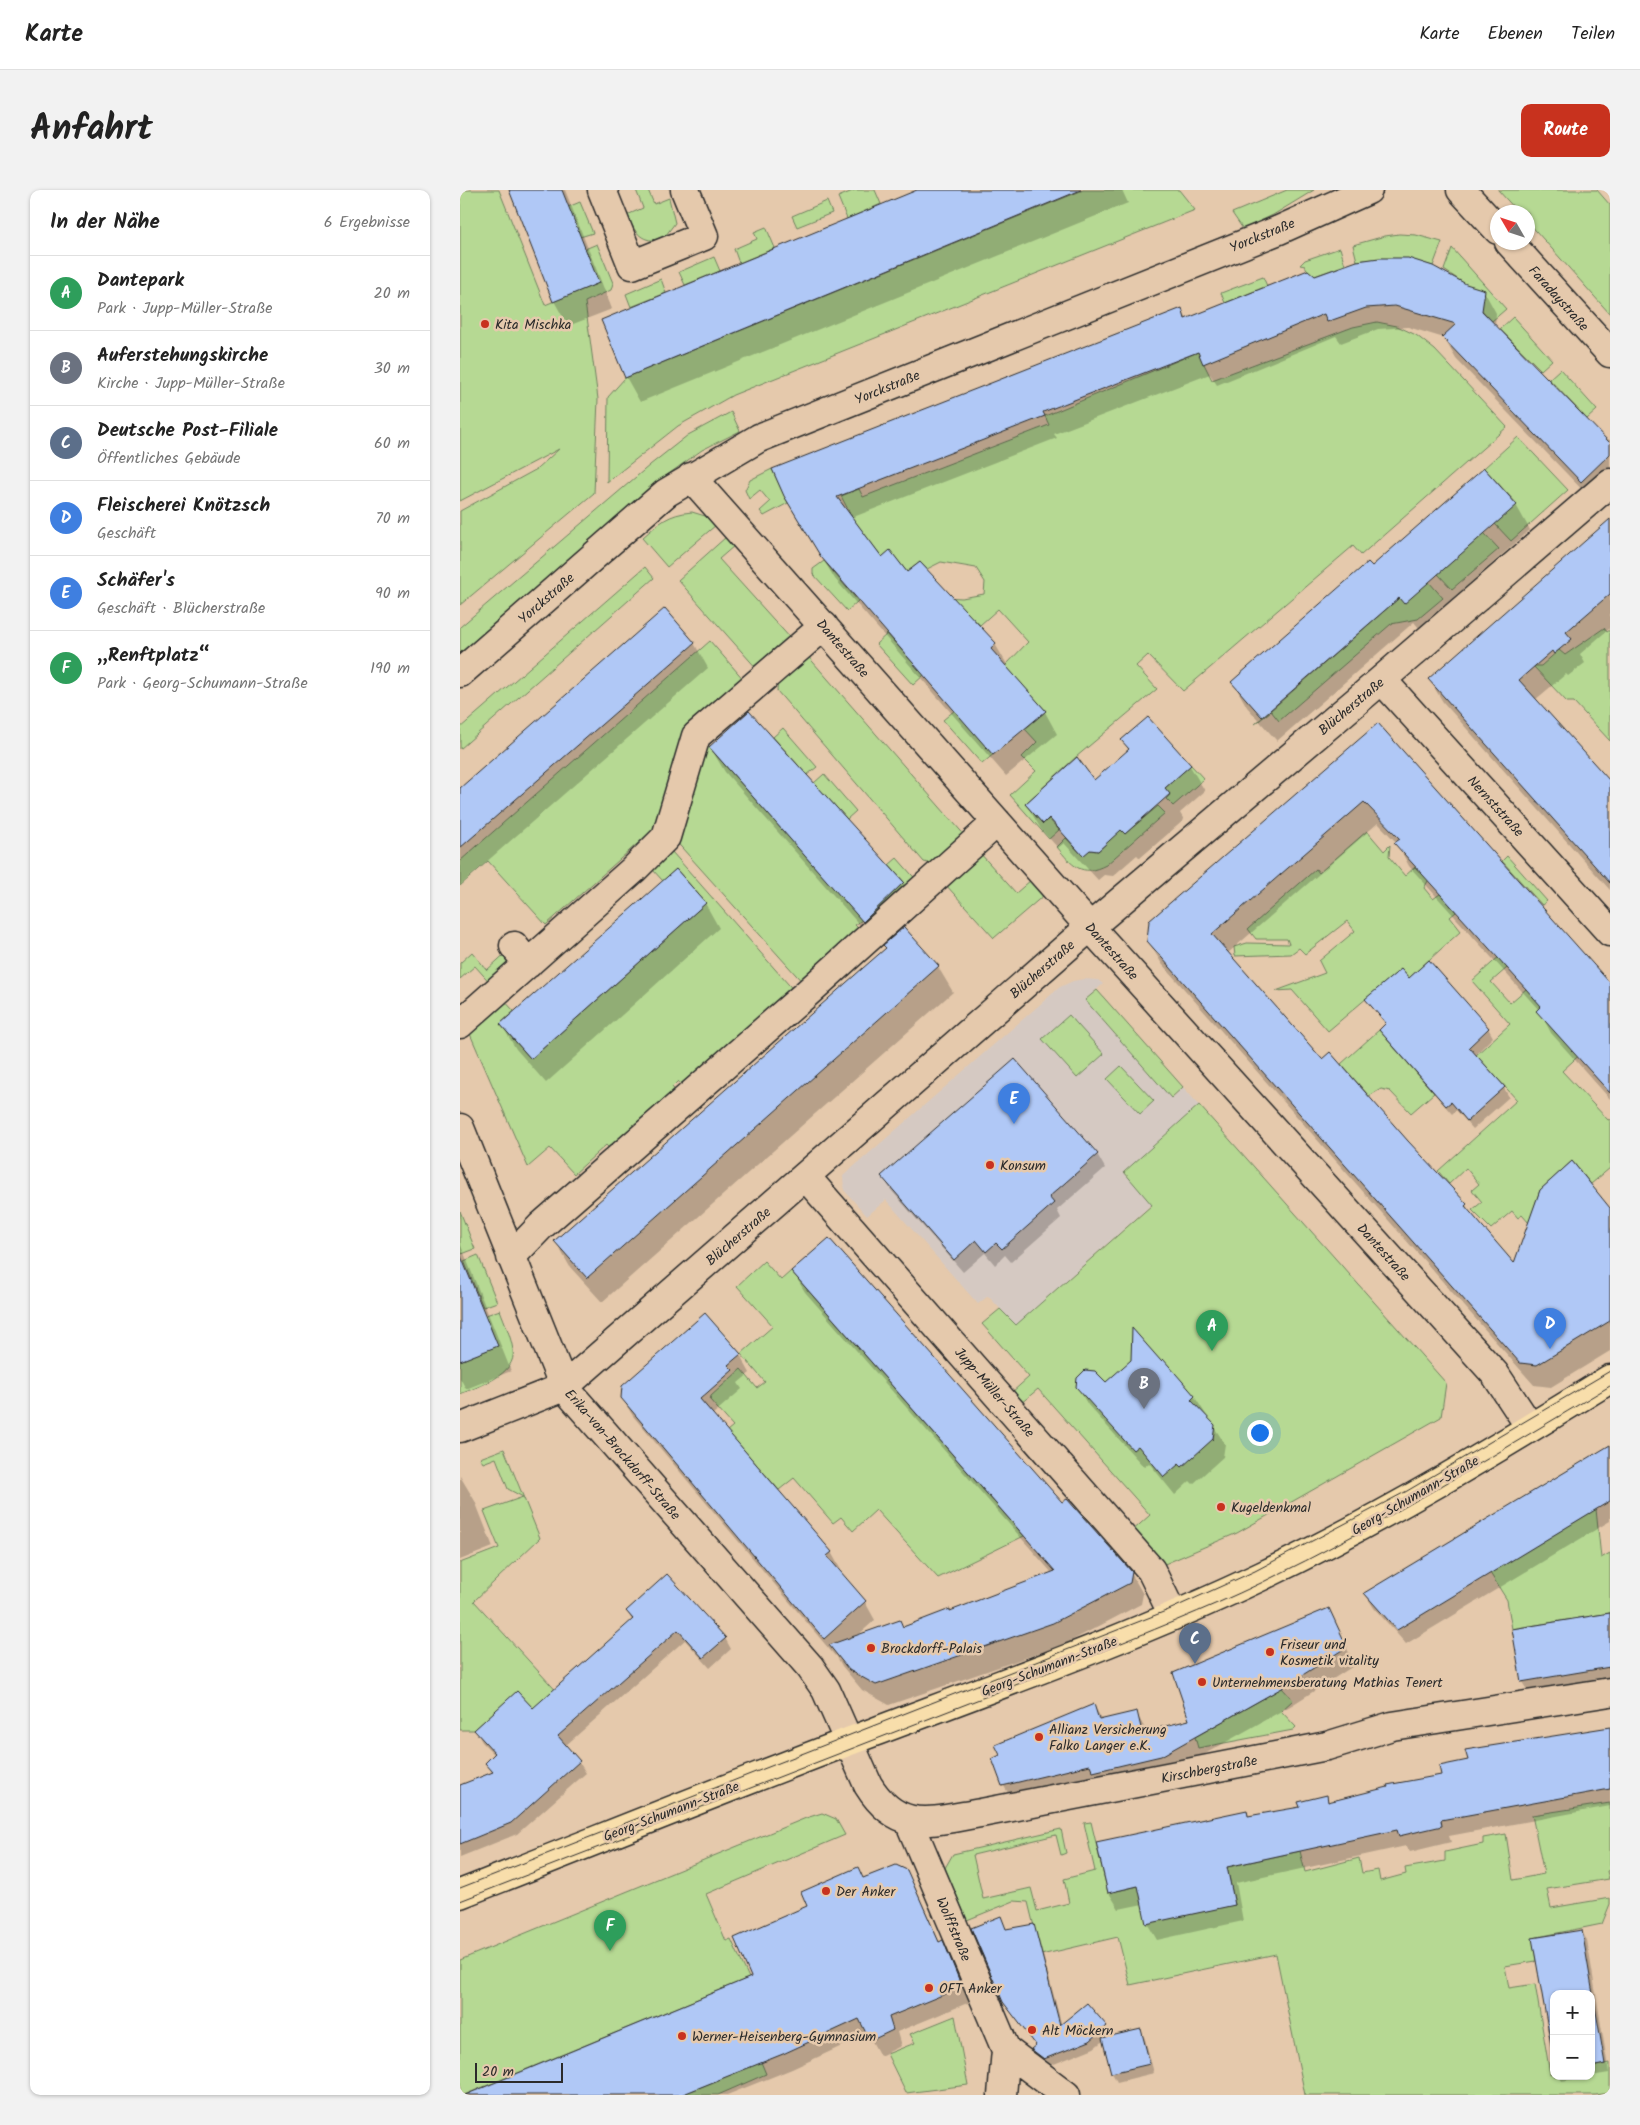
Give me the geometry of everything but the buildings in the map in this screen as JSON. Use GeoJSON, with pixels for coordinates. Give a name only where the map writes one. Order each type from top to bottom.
{"type":"FeatureCollection","features":[{"type":"Feature","properties":{"kind":"main road","name":"Georg-Schumann-Straße"},"geometry":{"type":"LineString","coordinates":[[460,1894],[848,1742],[1087,1651],[1258,1578],[1334,1541],[1410,1499],[1610,1379]]}},
{"type":"Feature","properties":{"kind":"street"},"geometry":{"type":"LineString","coordinates":[[602,190],[632,265],[704,236],[686,190]]}},
{"type":"Feature","properties":{"kind":"street","name":"Yorckstraße"},"geometry":{"type":"LineString","coordinates":[[460,674],[666,493],[759,438],[1279,230],[1368,190]]}},
{"type":"Feature","properties":{"kind":"street"},"geometry":{"type":"LineString","coordinates":[[1461,190],[1490,221]]}},
{"type":"Feature","properties":{"kind":"street","name":"Faradaystraße"},"geometry":{"type":"LineString","coordinates":[[1516,250],[1610,353]]}},
{"type":"Feature","properties":{"kind":"street","name":"Dantestraße"},"geometry":{"type":"LineString","coordinates":[[691,477],[1090,927],[1495,1374],[1530,1427]]}},
{"type":"Feature","properties":{"kind":"street","name":"Blücherstraße"},"geometry":{"type":"LineString","coordinates":[[460,1428],[564,1387],[1090,927],[1382,680],[1610,483]]}},
{"type":"Feature","properties":{"kind":"street"},"geometry":{"type":"LineString","coordinates":[[460,1024],[521,955],[633,870],[666,837],[696,736],[824,626]]}},
{"type":"Feature","properties":{"kind":"street","name":"Nernststraße"},"geometry":{"type":"LineString","coordinates":[[1382,680],[1610,932]]}},
{"type":"Feature","properties":{"kind":"street"},"geometry":{"type":"LineString","coordinates":[[511,1257],[541,1226],[805,995],[997,822]]}},
{"type":"Feature","properties":{"kind":"street","name":"Erika-von-Brockdorff-Straße"},"geometry":{"type":"LineString","coordinates":[[460,1128],[564,1387],[810,1667],[826,1690],[848,1742]]}},
{"type":"Feature","properties":{"kind":"street","name":"Jupp-Müller-Straße"},"geometry":{"type":"LineString","coordinates":[[806,1177],[1151,1570],[1174,1615]]}},
{"type":"Feature","properties":{"kind":"street","name":"Kirschbergstraße"},"geometry":{"type":"LineString","coordinates":[[908,1821],[933,1821],[981,1813],[1327,1746],[1392,1726],[1610,1692]]}},
{"type":"Feature","properties":{"kind":"street"},"geometry":{"type":"LineString","coordinates":[[848,1742],[868,1786],[877,1799],[888,1810],[908,1821]]}},
{"type":"Feature","properties":{"kind":"street","name":"Wolffstraße"},"geometry":{"type":"LineString","coordinates":[[908,1821],[1006,2050],[1002,2095]]}},
{"type":"Feature","properties":{"kind":"street"},"geometry":{"type":"LineString","coordinates":[[1006,2050],[1066,2095]]}},
{"type":"Feature","properties":{"kind":"shaded area"},"geometry":{"type":"Polygon","coordinates":[[[1084,979],[1098,980],[1103,984],[1085,1000],[1172,1098],[1183,1087],[1199,1105],[1124,1172],[1152,1204],[1016,1325],[988,1296],[978,1304],[886,1200],[867,1216],[844,1190],[843,1176],[1060,987],[1073,981],[1084,979]]]}},
{"type":"Feature","properties":{"kind":"green space"},"geometry":{"type":"Polygon","coordinates":[[[460,190],[499,190],[545,305],[598,283],[585,249],[597,244],[613,283],[611,290],[585,302],[598,399],[594,493],[460,605],[460,511],[537,469],[559,449],[460,501],[460,190]]]}},
{"type":"Feature","properties":{"kind":"green space"},"geometry":{"type":"Polygon","coordinates":[[[636,190],[648,190],[654,204],[669,198],[675,223],[663,239],[650,240],[644,238],[633,227],[627,215],[643,208],[636,190]]]}},
{"type":"Feature","properties":{"kind":"green space"},"geometry":{"type":"Polygon","coordinates":[[[855,190],[875,190],[881,204],[847,219],[838,197],[855,190]]]}},
{"type":"Feature","properties":{"kind":"green space"},"geometry":{"type":"Polygon","coordinates":[[[1083,190],[1179,190],[1195,210],[733,395],[678,426],[607,482],[608,397],[625,378],[1083,190]]]}},
{"type":"Feature","properties":{"kind":"green space"},"geometry":{"type":"Polygon","coordinates":[[[1287,190],[1314,190],[1273,215],[1243,229],[1232,213],[1287,190]]]}},
{"type":"Feature","properties":{"kind":"green space"},"geometry":{"type":"Polygon","coordinates":[[[1498,190],[1597,190],[1610,205],[1610,314],[1535,230],[1535,205],[1512,205],[1498,190]]]}},
{"type":"Feature","properties":{"kind":"green space"},"geometry":{"type":"Polygon","coordinates":[[[827,201],[832,213],[797,227],[792,216],[827,201]]]}},
{"type":"Feature","properties":{"kind":"green space"},"geometry":{"type":"Polygon","coordinates":[[[580,202],[593,233],[580,237],[568,207],[580,202]]]}},
{"type":"Feature","properties":{"kind":"green space"},"geometry":{"type":"Polygon","coordinates":[[[766,227],[775,248],[739,263],[734,249],[757,239],[754,232],[766,227]]]}},
{"type":"Feature","properties":{"kind":"green space"},"geometry":{"type":"Polygon","coordinates":[[[1399,234],[1416,235],[1442,242],[1433,266],[1395,259],[1357,261],[1353,245],[1399,234]]]}},
{"type":"Feature","properties":{"kind":"green space"},"geometry":{"type":"Polygon","coordinates":[[[1340,248],[1345,265],[1312,277],[1305,266],[1300,265],[1305,260],[1340,248]]]}},
{"type":"Feature","properties":{"kind":"green space"},"geometry":{"type":"Polygon","coordinates":[[[1452,248],[1506,309],[1492,321],[1477,305],[1474,290],[1444,270],[1452,248]]]}},
{"type":"Feature","properties":{"kind":"green space"},"geometry":{"type":"Polygon","coordinates":[[[714,257],[720,271],[685,285],[679,272],[714,257]]]}},
{"type":"Feature","properties":{"kind":"green space"},"geometry":{"type":"Polygon","coordinates":[[[1263,277],[1267,286],[1225,303],[1221,293],[1263,277]]]}},
{"type":"Feature","properties":{"kind":"green space"},"geometry":{"type":"Polygon","coordinates":[[[661,279],[666,293],[631,307],[626,294],[661,279]]]}},
{"type":"Feature","properties":{"kind":"green space"},"geometry":{"type":"Polygon","coordinates":[[[1513,317],[1552,360],[1541,370],[1500,329],[1513,317]]]}},
{"type":"Feature","properties":{"kind":"green space"},"geometry":{"type":"Polygon","coordinates":[[[1377,322],[1397,326],[1416,335],[1435,350],[1507,427],[1361,555],[1353,546],[1183,691],[1148,655],[1136,666],[1157,689],[1076,757],[1025,804],[1043,824],[1049,819],[1059,830],[1049,839],[1010,795],[1036,771],[1022,757],[1037,742],[1025,729],[1046,711],[1005,666],[1028,642],[998,609],[980,625],[972,617],[967,621],[944,597],[962,598],[984,594],[985,582],[976,568],[941,562],[927,569],[920,562],[907,572],[890,551],[882,557],[853,519],[841,496],[859,489],[863,497],[1049,425],[1045,416],[1198,352],[1212,380],[1353,327],[1377,322]]]}},
{"type":"Feature","properties":{"kind":"green space"},"geometry":{"type":"Polygon","coordinates":[[[1560,369],[1597,410],[1587,419],[1549,379],[1560,369]]]}},
{"type":"Feature","properties":{"kind":"green space"},"geometry":{"type":"Polygon","coordinates":[[[731,412],[740,431],[702,450],[663,478],[460,653],[460,627],[650,465],[688,435],[731,412]]]}},
{"type":"Feature","properties":{"kind":"green space"},"geometry":{"type":"Polygon","coordinates":[[[1518,437],[1568,490],[1511,541],[1495,524],[1517,504],[1484,468],[1518,437]]]}},
{"type":"Feature","properties":{"kind":"green space"},"geometry":{"type":"Polygon","coordinates":[[[772,469],[788,503],[764,516],[760,511],[770,502],[760,490],[749,499],[745,490],[750,480],[772,469]]]}},
{"type":"Feature","properties":{"kind":"green space"},"geometry":{"type":"Polygon","coordinates":[[[692,512],[705,516],[716,525],[667,567],[642,538],[664,520],[676,515],[692,512]]]}},
{"type":"Feature","properties":{"kind":"green space"},"geometry":{"type":"Polygon","coordinates":[[[1484,533],[1499,549],[1452,589],[1438,574],[1484,533]]]}},
{"type":"Feature","properties":{"kind":"green space"},"geometry":{"type":"Polygon","coordinates":[[[726,537],[734,546],[719,559],[792,640],[758,670],[678,580],[726,537]]]}},
{"type":"Feature","properties":{"kind":"green space"},"geometry":{"type":"Polygon","coordinates":[[[824,561],[858,601],[847,611],[813,574],[813,569],[824,561]]]}},
{"type":"Feature","properties":{"kind":"green space"},"geometry":{"type":"Polygon","coordinates":[[[645,567],[654,578],[460,749],[460,728],[645,567]]]}},
{"type":"Feature","properties":{"kind":"green space"},"geometry":{"type":"Polygon","coordinates":[[[1429,582],[1443,598],[1418,619],[1391,624],[1279,721],[1271,711],[1255,724],[1399,598],[1429,582]]]}},
{"type":"Feature","properties":{"kind":"green space"},"geometry":{"type":"Polygon","coordinates":[[[1604,628],[1607,632],[1610,630],[1610,741],[1574,702],[1567,702],[1533,666],[1541,666],[1559,650],[1565,655],[1604,628]]]}},
{"type":"Feature","properties":{"kind":"green space"},"geometry":{"type":"Polygon","coordinates":[[[887,634],[924,675],[913,685],[876,644],[887,634]]]}},
{"type":"Feature","properties":{"kind":"green space"},"geometry":{"type":"Polygon","coordinates":[[[710,641],[745,681],[688,730],[665,819],[546,925],[488,861],[460,886],[460,861],[710,641]]]}},
{"type":"Feature","properties":{"kind":"green space"},"geometry":{"type":"Polygon","coordinates":[[[806,654],[967,838],[933,864],[924,862],[777,691],[778,678],[806,654]]]}},
{"type":"Feature","properties":{"kind":"green space"},"geometry":{"type":"Polygon","coordinates":[[[955,710],[996,752],[982,764],[943,720],[955,710]]]}},
{"type":"Feature","properties":{"kind":"green space"},"geometry":{"type":"Polygon","coordinates":[[[783,728],[817,767],[807,775],[773,737],[783,728]]]}},
{"type":"Feature","properties":{"kind":"green space"},"geometry":{"type":"Polygon","coordinates":[[[708,746],[861,919],[904,882],[889,865],[897,858],[919,883],[869,928],[862,920],[855,925],[863,933],[805,985],[673,838],[697,755],[708,746]]]}},
{"type":"Feature","properties":{"kind":"green space"},"geometry":{"type":"Polygon","coordinates":[[[1191,765],[1204,779],[1173,806],[1166,799],[1170,795],[1165,788],[1191,765]]]}},
{"type":"Feature","properties":{"kind":"green space"},"geometry":{"type":"Polygon","coordinates":[[[824,774],[856,811],[847,819],[814,783],[824,774]]]}},
{"type":"Feature","properties":{"kind":"green space"},"geometry":{"type":"Polygon","coordinates":[[[1158,806],[1165,813],[1106,865],[1097,869],[1083,870],[1078,868],[1057,847],[1066,838],[1082,855],[1090,850],[1098,851],[1105,845],[1107,838],[1119,827],[1125,834],[1158,806]]]}},
{"type":"Feature","properties":{"kind":"green space"},"geometry":{"type":"Polygon","coordinates":[[[1367,831],[1384,851],[1390,845],[1389,857],[1405,876],[1415,867],[1422,875],[1428,869],[1432,874],[1424,888],[1433,899],[1440,894],[1456,912],[1450,917],[1461,931],[1409,978],[1401,969],[1328,1031],[1292,990],[1276,991],[1325,973],[1319,961],[1355,931],[1347,921],[1305,954],[1299,948],[1291,954],[1235,956],[1234,947],[1247,943],[1289,944],[1287,939],[1256,939],[1248,929],[1316,869],[1319,873],[1367,831]]]}},
{"type":"Feature","properties":{"kind":"green space"},"geometry":{"type":"Polygon","coordinates":[[[672,852],[796,993],[686,1090],[678,1081],[672,1087],[679,1095],[614,1153],[606,1145],[574,1174],[550,1148],[528,1167],[467,1027],[501,997],[514,1011],[500,1024],[531,1059],[706,903],[676,869],[663,881],[652,869],[672,852]]]}},
{"type":"Feature","properties":{"kind":"green space"},"geometry":{"type":"Polygon","coordinates":[[[979,852],[1016,893],[1031,880],[1044,895],[994,938],[945,884],[979,852]]]}},
{"type":"Feature","properties":{"kind":"green space"},"geometry":{"type":"Polygon","coordinates":[[[1507,856],[1547,901],[1542,905],[1502,861],[1507,856]]]}},
{"type":"Feature","properties":{"kind":"green space"},"geometry":{"type":"Polygon","coordinates":[[[509,950],[516,959],[493,986],[475,966],[460,979],[460,963],[472,952],[487,970],[509,950]]]}},
{"type":"Feature","properties":{"kind":"green space"},"geometry":{"type":"Polygon","coordinates":[[[1502,954],[1506,959],[1502,963],[1507,968],[1491,982],[1510,1003],[1526,989],[1585,1050],[1562,1071],[1608,1120],[1610,1119],[1610,1168],[1591,1184],[1572,1161],[1540,1190],[1529,1223],[1522,1215],[1518,1218],[1512,1211],[1491,1229],[1472,1210],[1482,1202],[1472,1190],[1479,1184],[1466,1168],[1449,1184],[1438,1171],[1517,1100],[1476,1055],[1510,1024],[1472,981],[1502,954]]]}},
{"type":"Feature","properties":{"kind":"green space"},"geometry":{"type":"Polygon","coordinates":[[[1097,990],[1183,1087],[1171,1098],[1085,1000],[1097,990]]]}},
{"type":"Feature","properties":{"kind":"green space"},"geometry":{"type":"Polygon","coordinates":[[[1069,1015],[1104,1054],[1077,1078],[1042,1039],[1069,1015]]]}},
{"type":"Feature","properties":{"kind":"green space"},"geometry":{"type":"Polygon","coordinates":[[[1379,1030],[1434,1093],[1411,1113],[1390,1091],[1381,1089],[1369,1096],[1341,1064],[1379,1030]]]}},
{"type":"Feature","properties":{"kind":"green space"},"geometry":{"type":"Polygon","coordinates":[[[1121,1066],[1154,1101],[1140,1114],[1107,1079],[1121,1066]]]}},
{"type":"Feature","properties":{"kind":"green space"},"geometry":{"type":"Polygon","coordinates":[[[1199,1105],[1446,1383],[1441,1417],[1237,1533],[1160,1566],[1130,1533],[1150,1515],[1038,1389],[1020,1404],[1011,1393],[1029,1377],[982,1324],[1000,1309],[1016,1325],[1152,1205],[1124,1172],[1199,1105]]]}},
{"type":"Feature","properties":{"kind":"green space"},"geometry":{"type":"Polygon","coordinates":[[[460,1211],[475,1249],[462,1254],[460,1250],[460,1211]]]}},
{"type":"Feature","properties":{"kind":"green space"},"geometry":{"type":"Polygon","coordinates":[[[478,1255],[497,1302],[483,1307],[464,1261],[478,1255]]]}},
{"type":"Feature","properties":{"kind":"green space"},"geometry":{"type":"Polygon","coordinates":[[[764,1261],[781,1280],[791,1271],[1024,1536],[938,1578],[876,1510],[853,1531],[841,1517],[833,1523],[794,1478],[779,1490],[727,1431],[733,1426],[710,1400],[711,1396],[741,1369],[757,1388],[765,1382],[741,1354],[773,1326],[737,1286],[764,1261]]]}},
{"type":"Feature","properties":{"kind":"green space"},"geometry":{"type":"Polygon","coordinates":[[[500,1310],[511,1340],[513,1359],[509,1366],[494,1379],[460,1394],[460,1361],[497,1346],[486,1315],[500,1310]]]}},
{"type":"Feature","properties":{"kind":"green space"},"geometry":{"type":"Polygon","coordinates":[[[504,1449],[540,1538],[474,1601],[561,1696],[540,1716],[517,1692],[474,1730],[460,1730],[460,1563],[499,1548],[484,1511],[523,1497],[508,1489],[496,1458],[483,1463],[480,1458],[504,1449]]]}},
{"type":"Feature","properties":{"kind":"green space"},"geometry":{"type":"Polygon","coordinates":[[[1596,1509],[1601,1558],[1610,1553],[1610,1613],[1512,1629],[1507,1600],[1490,1573],[1596,1509]]]}},
{"type":"Feature","properties":{"kind":"green space"},"geometry":{"type":"Polygon","coordinates":[[[1282,1688],[1293,1700],[1281,1711],[1296,1727],[1293,1730],[1198,1748],[1195,1737],[1282,1688]]]}},
{"type":"Feature","properties":{"kind":"green space"},"geometry":{"type":"Polygon","coordinates":[[[1610,1803],[1610,1870],[1607,1871],[1609,1879],[1547,1889],[1551,1908],[1610,1898],[1610,1904],[1602,1924],[1533,1938],[1536,1961],[1505,1966],[1509,1988],[1535,1984],[1550,2080],[1595,2080],[1595,2066],[1610,2063],[1610,2093],[1595,2095],[1305,2095],[1276,1954],[1130,1985],[1118,1937],[1041,1955],[1028,1902],[1014,1901],[967,1920],[945,1868],[953,1854],[1061,1829],[1066,1853],[1061,1855],[1056,1835],[973,1855],[983,1899],[1031,1888],[1037,1911],[1069,1903],[1064,1879],[1095,1871],[1084,1823],[1091,1822],[1108,1893],[1138,1886],[1235,1905],[1227,1867],[1300,1851],[1305,1872],[1359,1858],[1362,1873],[1378,1870],[1380,1881],[1406,1874],[1405,1868],[1445,1861],[1445,1852],[1483,1844],[1483,1838],[1506,1834],[1513,1880],[1544,1874],[1532,1815],[1610,1803]]]}},
{"type":"Feature","properties":{"kind":"green space"},"geometry":{"type":"Polygon","coordinates":[[[822,1813],[836,1819],[845,1835],[706,1894],[726,1941],[731,1939],[749,1978],[464,2095],[460,2095],[460,1960],[822,1813]]]}},
{"type":"Feature","properties":{"kind":"green space"},"geometry":{"type":"Polygon","coordinates":[[[955,2016],[968,2085],[906,2093],[887,2054],[915,2043],[910,2034],[955,2016]]]}},
{"type":"Feature","properties":{"kind":"green space"},"geometry":{"type":"Polygon","coordinates":[[[761,2062],[766,2074],[718,2095],[681,2095],[761,2062]]]}},
{"type":"Feature","properties":{"kind":"tram line"},"geometry":{"type":"LineString","coordinates":[[460,1888],[1171,1609],[1255,1571],[1407,1491],[1610,1371]]}},
{"type":"Feature","properties":{"kind":"tram line"},"geometry":{"type":"LineString","coordinates":[[460,1901],[1090,1656],[1219,1602],[1306,1561],[1394,1513],[1610,1386]]}},
{"type":"Feature","properties":{"kind":"place","name":"Kita Mischka"},"geometry":{"type":"Point","coordinates":[485,324]}},
{"type":"Feature","properties":{"kind":"place","name":"Schäfer's"},"geometry":{"type":"Point","coordinates":[1014,1124]}},
{"type":"Feature","properties":{"kind":"place","name":"Konsum"},"geometry":{"type":"Point","coordinates":[990,1165]}},
{"type":"Feature","properties":{"kind":"place","name":"Fleischerei Knötzsch"},"geometry":{"type":"Point","coordinates":[1550,1349]}},
{"type":"Feature","properties":{"kind":"place","name":"Dantepark"},"geometry":{"type":"Point","coordinates":[1212,1351]}},
{"type":"Feature","properties":{"kind":"place","name":"Auferstehungskirche"},"geometry":{"type":"Point","coordinates":[1144,1409]}},
{"type":"Feature","properties":{"kind":"place","name":"Kugeldenkmal"},"geometry":{"type":"Point","coordinates":[1221,1507]}},
{"type":"Feature","properties":{"kind":"place","name":"Brockdorff-Palais"},"geometry":{"type":"Point","coordinates":[871,1648]}},
{"type":"Feature","properties":{"kind":"place","name":"Friseur und Kosmetik vitality"},"geometry":{"type":"Point","coordinates":[1270,1652]}},
{"type":"Feature","properties":{"kind":"place","name":"Deutsche Post-Filiale"},"geometry":{"type":"Point","coordinates":[1195,1664]}},
{"type":"Feature","properties":{"kind":"place","name":"Unternehmensberatung Mathias Tenert"},"geometry":{"type":"Point","coordinates":[1202,1682]}},
{"type":"Feature","properties":{"kind":"place","name":"Allianz Versicherung Falko Langer e.K."},"geometry":{"type":"Point","coordinates":[1039,1737]}},
{"type":"Feature","properties":{"kind":"place","name":"Der Anker"},"geometry":{"type":"Point","coordinates":[826,1891]}},
{"type":"Feature","properties":{"kind":"place","name":"„Renftplatz“"},"geometry":{"type":"Point","coordinates":[610,1951]}},
{"type":"Feature","properties":{"kind":"place","name":"OFT Anker"},"geometry":{"type":"Point","coordinates":[929,1988]}},
{"type":"Feature","properties":{"kind":"place","name":"Alt Möckern"},"geometry":{"type":"Point","coordinates":[1032,2030]}},
{"type":"Feature","properties":{"kind":"place","name":"Werner-Heisenberg-Gymnasium"},"geometry":{"type":"Point","coordinates":[682,2036]}}]}
